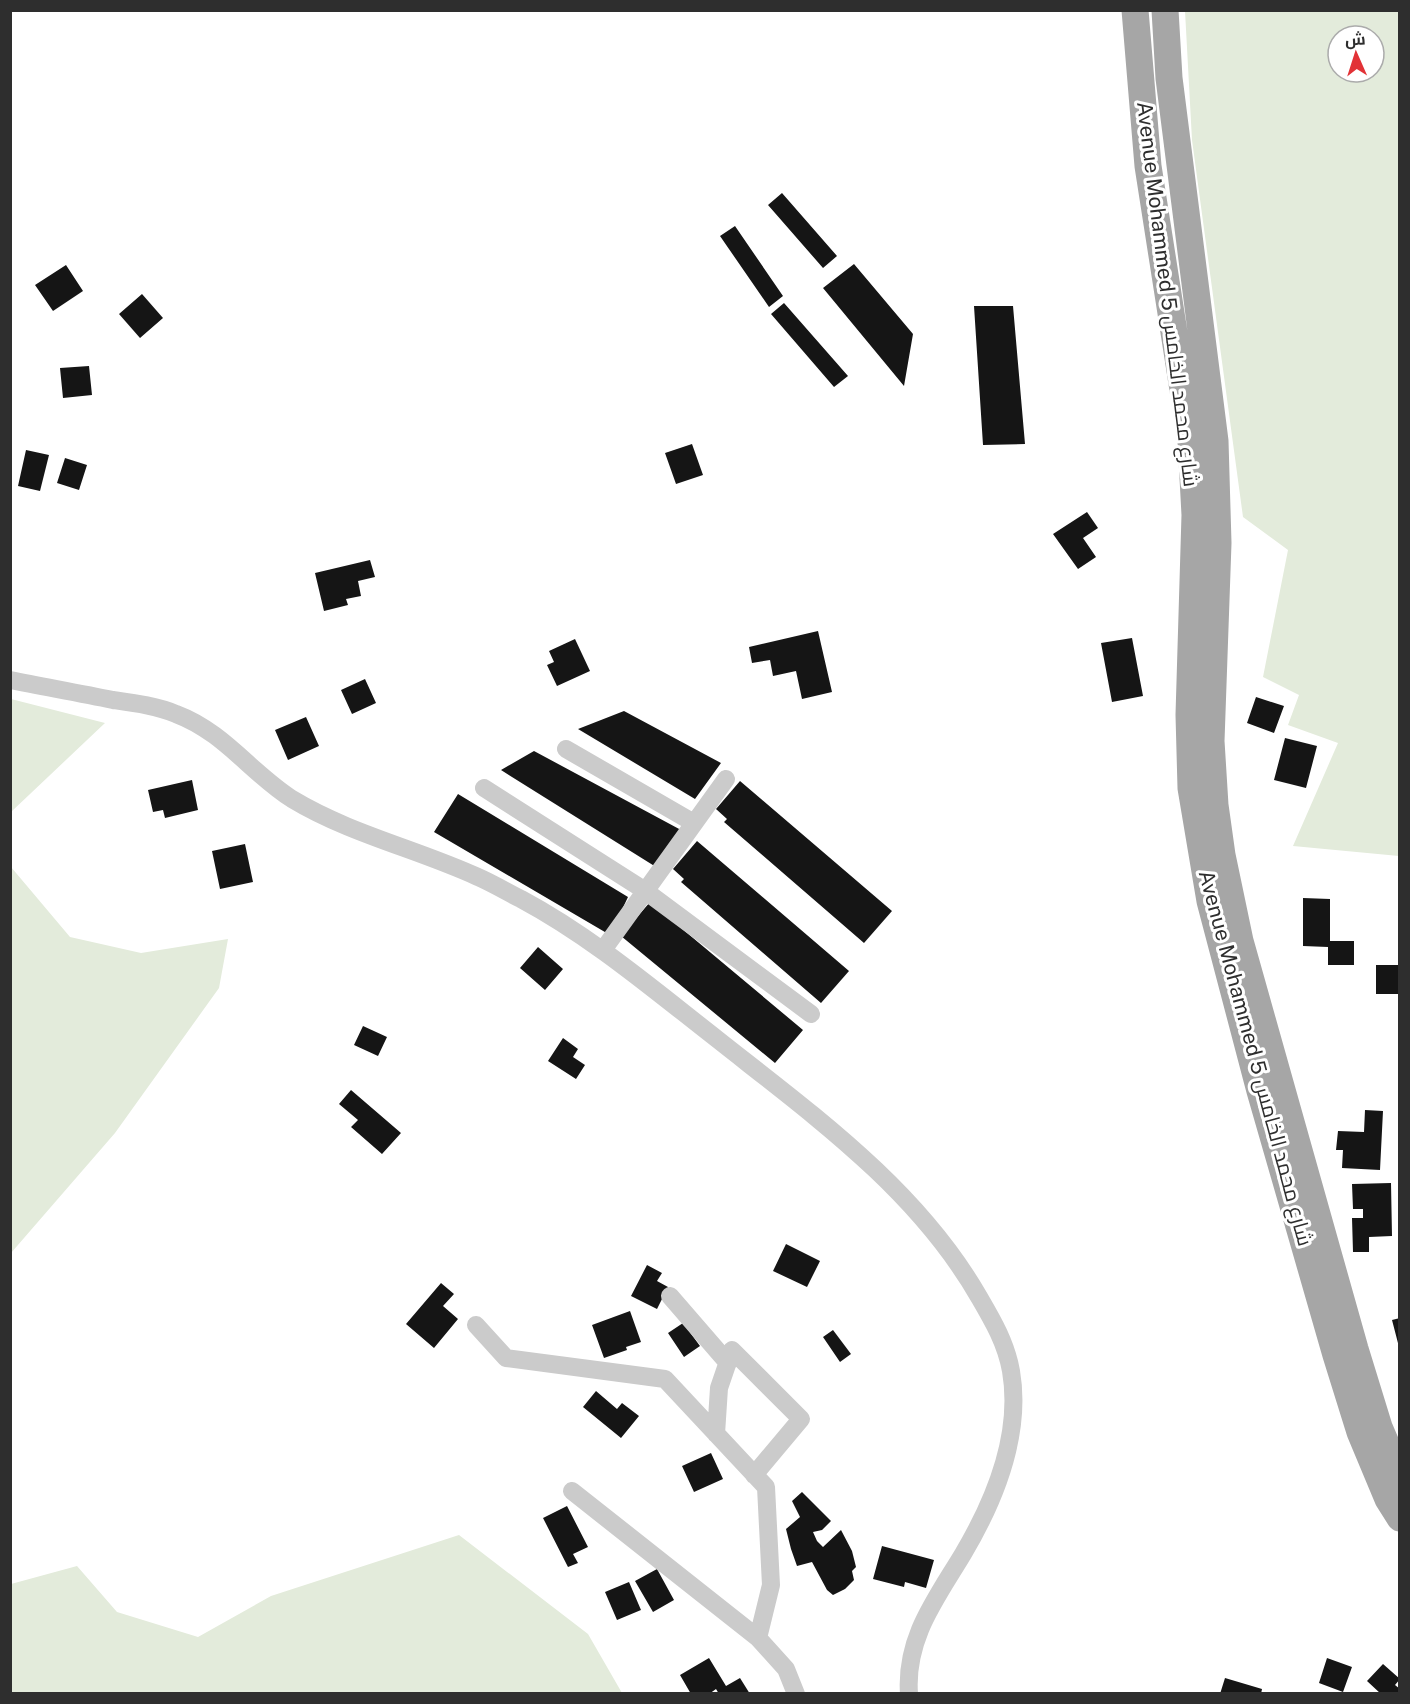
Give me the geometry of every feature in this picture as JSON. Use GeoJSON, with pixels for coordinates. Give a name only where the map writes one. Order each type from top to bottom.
{"type":"FeatureCollection","features":[{"type":"Feature","properties":{"kind":"main road","name":"Avenue Mohammed 5 شارع محمد الخامس"},"geometry":{"type":"LineString","coordinates":[[1136,10],[1148,166],[1191,441],[1195,514],[1189,715],[1191,788],[1210,901],[1260,1091],[1336,1355],[1360,1432],[1388,1499],[1400,1518]]}},
{"type":"Feature","properties":{"kind":"main road","name":"Avenue Mohammed 5 شارع محمد الخامس"},"geometry":{"type":"LineString","coordinates":[[1166,10],[1169,78],[1215,441],[1218,543],[1211,741],[1215,805],[1222,855],[1240,941],[1355,1349],[1379,1427],[1400,1476]]}},
{"type":"Feature","properties":{"kind":"street"},"geometry":{"type":"LineString","coordinates":[[10,680],[171,711],[198,723],[217,735],[262,777],[293,799],[331,819],[477,876],[527,902],[603,950],[800,1105],[846,1143],[914,1207],[946,1245],[1002,1337],[1011,1366],[1014,1393],[1013,1418],[999,1479],[985,1516],[922,1622],[913,1651],[908,1680],[909,1694]]}},
{"type":"Feature","properties":{"kind":"street"},"geometry":{"type":"LineString","coordinates":[[566,749],[694,823]]}},
{"type":"Feature","properties":{"kind":"street"},"geometry":{"type":"LineString","coordinates":[[603,950],[726,779]]}},
{"type":"Feature","properties":{"kind":"street"},"geometry":{"type":"LineString","coordinates":[[484,788],[644,890],[811,1014]]}},
{"type":"Feature","properties":{"kind":"street"},"geometry":{"type":"LineString","coordinates":[[670,1296],[728,1363]]}},
{"type":"Feature","properties":{"kind":"street"},"geometry":{"type":"LineString","coordinates":[[476,1325],[506,1358],[665,1379],[766,1487],[771,1585],[758,1638]]}},
{"type":"Feature","properties":{"kind":"street"},"geometry":{"type":"LineString","coordinates":[[716,1434],[719,1388],[732,1350],[801,1419],[754,1475]]}},
{"type":"Feature","properties":{"kind":"street"},"geometry":{"type":"LineString","coordinates":[[572,1491],[758,1638],[786,1669],[796,1694]]}},
{"type":"Feature","properties":{"kind":"green space"},"geometry":{"type":"Polygon","coordinates":[[[1185,11],[1399,11],[1399,856],[1293,846],[1338,743],[1288,725],[1299,695],[1263,677],[1288,550],[1243,517],[1192,140],[1185,11]]]}},
{"type":"Feature","properties":{"kind":"green space"},"geometry":{"type":"Polygon","coordinates":[[[10,699],[105,723],[11,812],[10,699]]]}},
{"type":"Feature","properties":{"kind":"green space"},"geometry":{"type":"Polygon","coordinates":[[[11,867],[70,937],[141,953],[228,939],[219,988],[115,1133],[11,1253],[11,867]]]}},
{"type":"Feature","properties":{"kind":"green space"},"geometry":{"type":"Polygon","coordinates":[[[459,1535],[588,1634],[622,1693],[11,1693],[11,1584],[77,1566],[117,1612],[198,1637],[271,1596],[459,1535]]]}},
{"type":"Feature","properties":{"kind":"building"},"geometry":{"type":"Polygon","coordinates":[[[782,193],[837,256],[823,268],[768,205],[782,193]]]}},
{"type":"Feature","properties":{"kind":"building"},"geometry":{"type":"Polygon","coordinates":[[[735,226],[783,296],[769,307],[720,236],[735,226]]]}},
{"type":"Feature","properties":{"kind":"building"},"geometry":{"type":"Polygon","coordinates":[[[854,264],[913,334],[904,386],[823,288],[854,264]]]}},
{"type":"Feature","properties":{"kind":"building"},"geometry":{"type":"Polygon","coordinates":[[[66,265],[83,291],[53,311],[35,285],[66,265]]]}},
{"type":"Feature","properties":{"kind":"building"},"geometry":{"type":"Polygon","coordinates":[[[142,294],[163,318],[140,338],[119,314],[142,294]]]}},
{"type":"Feature","properties":{"kind":"building"},"geometry":{"type":"Polygon","coordinates":[[[784,303],[848,376],[834,387],[771,314],[784,303]]]}},
{"type":"Feature","properties":{"kind":"building"},"geometry":{"type":"Polygon","coordinates":[[[974,306],[1013,306],[1025,444],[983,445],[974,306]]]}},
{"type":"Feature","properties":{"kind":"building"},"geometry":{"type":"Polygon","coordinates":[[[89,366],[92,395],[63,398],[60,368],[89,366]]]}},
{"type":"Feature","properties":{"kind":"building"},"geometry":{"type":"Polygon","coordinates":[[[692,444],[703,475],[676,484],[665,453],[692,444]]]}},
{"type":"Feature","properties":{"kind":"building"},"geometry":{"type":"Polygon","coordinates":[[[26,450],[49,455],[40,491],[18,486],[26,450]]]}},
{"type":"Feature","properties":{"kind":"building"},"geometry":{"type":"Polygon","coordinates":[[[65,458],[87,465],[79,490],[57,483],[65,458]]]}},
{"type":"Feature","properties":{"kind":"building"},"geometry":{"type":"Polygon","coordinates":[[[1087,512],[1098,528],[1083,538],[1096,557],[1078,569],[1053,534],[1087,512]]]}},
{"type":"Feature","properties":{"kind":"building"},"geometry":{"type":"Polygon","coordinates":[[[370,560],[375,577],[358,581],[361,596],[346,599],[348,605],[324,611],[315,573],[370,560]]]}},
{"type":"Feature","properties":{"kind":"building"},"geometry":{"type":"Polygon","coordinates":[[[818,631],[832,692],[802,699],[796,671],[773,676],[770,660],[752,663],[749,647],[818,631]]]}},
{"type":"Feature","properties":{"kind":"building"},"geometry":{"type":"Polygon","coordinates":[[[1132,638],[1143,696],[1112,702],[1101,643],[1132,638]]]}},
{"type":"Feature","properties":{"kind":"building"},"geometry":{"type":"Polygon","coordinates":[[[575,639],[590,671],[557,686],[547,665],[554,662],[549,651],[575,639]]]}},
{"type":"Feature","properties":{"kind":"building"},"geometry":{"type":"Polygon","coordinates":[[[365,679],[376,703],[352,714],[341,690],[365,679]]]}},
{"type":"Feature","properties":{"kind":"building"},"geometry":{"type":"Polygon","coordinates":[[[1256,697],[1284,706],[1274,733],[1247,723],[1256,697]]]}},
{"type":"Feature","properties":{"kind":"building"},"geometry":{"type":"Polygon","coordinates":[[[624,711],[721,763],[695,799],[578,729],[624,711]]]}},
{"type":"Feature","properties":{"kind":"building"},"geometry":{"type":"Polygon","coordinates":[[[306,717],[319,746],[288,760],[275,730],[306,717]]]}},
{"type":"Feature","properties":{"kind":"building"},"geometry":{"type":"Polygon","coordinates":[[[1285,738],[1317,746],[1306,788],[1274,780],[1285,738]]]}},
{"type":"Feature","properties":{"kind":"building"},"geometry":{"type":"Polygon","coordinates":[[[534,751],[681,830],[656,867],[501,770],[534,751]]]}},
{"type":"Feature","properties":{"kind":"building"},"geometry":{"type":"Polygon","coordinates":[[[192,780],[198,810],[165,818],[163,810],[153,812],[148,790],[192,780]]]}},
{"type":"Feature","properties":{"kind":"building"},"geometry":{"type":"Polygon","coordinates":[[[740,781],[892,911],[864,943],[724,822],[727,819],[716,809],[740,781]]]}},
{"type":"Feature","properties":{"kind":"building"},"geometry":{"type":"Polygon","coordinates":[[[458,794],[628,897],[610,935],[434,832],[458,794]]]}},
{"type":"Feature","properties":{"kind":"building"},"geometry":{"type":"Polygon","coordinates":[[[697,841],[849,971],[821,1003],[681,882],[684,879],[673,869],[697,841]]]}},
{"type":"Feature","properties":{"kind":"building"},"geometry":{"type":"Polygon","coordinates":[[[245,844],[253,882],[220,889],[212,851],[245,844]]]}},
{"type":"Feature","properties":{"kind":"building"},"geometry":{"type":"Polygon","coordinates":[[[1303,898],[1330,899],[1330,941],[1354,941],[1354,965],[1328,965],[1328,947],[1303,946],[1303,898]]]}},
{"type":"Feature","properties":{"kind":"building"},"geometry":{"type":"Polygon","coordinates":[[[650,902],[803,1030],[775,1063],[621,936],[650,902]]]}},
{"type":"Feature","properties":{"kind":"building"},"geometry":{"type":"Polygon","coordinates":[[[538,947],[563,969],[545,990],[520,968],[538,947]]]}},
{"type":"Feature","properties":{"kind":"building"},"geometry":{"type":"Polygon","coordinates":[[[1376,965],[1400,965],[1400,994],[1376,994],[1376,965]]]}},
{"type":"Feature","properties":{"kind":"building"},"geometry":{"type":"Polygon","coordinates":[[[363,1026],[387,1037],[378,1056],[354,1045],[363,1026]]]}},
{"type":"Feature","properties":{"kind":"building"},"geometry":{"type":"Polygon","coordinates":[[[563,1038],[578,1049],[573,1057],[585,1065],[576,1079],[548,1061],[563,1038]]]}},
{"type":"Feature","properties":{"kind":"building"},"geometry":{"type":"Polygon","coordinates":[[[351,1090],[401,1133],[382,1154],[351,1127],[358,1120],[339,1104],[351,1090]]]}},
{"type":"Feature","properties":{"kind":"building"},"geometry":{"type":"Polygon","coordinates":[[[1365,1110],[1383,1111],[1380,1170],[1342,1168],[1343,1150],[1336,1150],[1338,1131],[1364,1132],[1365,1110]]]}},
{"type":"Feature","properties":{"kind":"building"},"geometry":{"type":"Polygon","coordinates":[[[1391,1183],[1392,1236],[1369,1237],[1369,1252],[1353,1252],[1352,1218],[1363,1218],[1363,1209],[1353,1209],[1352,1184],[1391,1183]]]}},
{"type":"Feature","properties":{"kind":"building"},"geometry":{"type":"Polygon","coordinates":[[[786,1244],[820,1261],[807,1287],[773,1271],[786,1244]]]}},
{"type":"Feature","properties":{"kind":"building"},"geometry":{"type":"Polygon","coordinates":[[[647,1265],[662,1273],[657,1281],[668,1287],[657,1309],[631,1296],[647,1265]]]}},
{"type":"Feature","properties":{"kind":"building"},"geometry":{"type":"Polygon","coordinates":[[[441,1283],[454,1294],[443,1306],[458,1319],[434,1348],[406,1324],[441,1283]]]}},
{"type":"Feature","properties":{"kind":"building"},"geometry":{"type":"Polygon","coordinates":[[[630,1311],[641,1342],[604,1358],[592,1325],[630,1311]]]}},
{"type":"Feature","properties":{"kind":"building"},"geometry":{"type":"Polygon","coordinates":[[[1400,1318],[1400,1347],[1399,1347],[1392,1320],[1400,1318]]]}},
{"type":"Feature","properties":{"kind":"building"},"geometry":{"type":"Polygon","coordinates":[[[683,1323],[700,1346],[684,1357],[668,1333],[683,1323]]]}},
{"type":"Feature","properties":{"kind":"building"},"geometry":{"type":"Polygon","coordinates":[[[833,1330],[851,1354],[840,1362],[823,1337],[833,1330]]]}},
{"type":"Feature","properties":{"kind":"building"},"geometry":{"type":"Polygon","coordinates":[[[596,1391],[617,1409],[622,1403],[639,1416],[621,1438],[583,1407],[596,1391]]]}},
{"type":"Feature","properties":{"kind":"building"},"geometry":{"type":"Polygon","coordinates":[[[711,1453],[723,1479],[694,1492],[682,1466],[711,1453]]]}},
{"type":"Feature","properties":{"kind":"building"},"geometry":{"type":"Polygon","coordinates":[[[802,1492],[831,1521],[822,1530],[813,1532],[817,1541],[823,1547],[841,1530],[852,1551],[856,1567],[852,1571],[854,1580],[845,1589],[833,1595],[827,1590],[812,1562],[797,1566],[791,1549],[786,1529],[800,1517],[792,1501],[802,1492]]]}},
{"type":"Feature","properties":{"kind":"building"},"geometry":{"type":"Polygon","coordinates":[[[567,1506],[588,1547],[573,1554],[578,1563],[568,1567],[543,1518],[567,1506]]]}},
{"type":"Feature","properties":{"kind":"building"},"geometry":{"type":"Polygon","coordinates":[[[882,1546],[934,1560],[926,1588],[905,1582],[904,1587],[873,1579],[882,1546]]]}},
{"type":"Feature","properties":{"kind":"building"},"geometry":{"type":"Polygon","coordinates":[[[657,1569],[674,1600],[653,1612],[635,1581],[657,1569]]]}},
{"type":"Feature","properties":{"kind":"building"},"geometry":{"type":"Polygon","coordinates":[[[629,1582],[641,1610],[617,1620],[605,1592],[629,1582]]]}},
{"type":"Feature","properties":{"kind":"building"},"geometry":{"type":"Polygon","coordinates":[[[709,1658],[726,1686],[740,1678],[750,1694],[719,1694],[716,1689],[709,1694],[691,1694],[680,1675],[709,1658]]]}},
{"type":"Feature","properties":{"kind":"building"},"geometry":{"type":"Polygon","coordinates":[[[1327,1658],[1352,1667],[1343,1692],[1319,1683],[1327,1658]]]}},
{"type":"Feature","properties":{"kind":"building"},"geometry":{"type":"Polygon","coordinates":[[[1383,1664],[1400,1679],[1395,1685],[1400,1689],[1400,1694],[1381,1694],[1367,1681],[1383,1664]]]}},
{"type":"Feature","properties":{"kind":"building"},"geometry":{"type":"Polygon","coordinates":[[[1225,1678],[1262,1689],[1261,1694],[1220,1694],[1225,1678]]]}}]}
